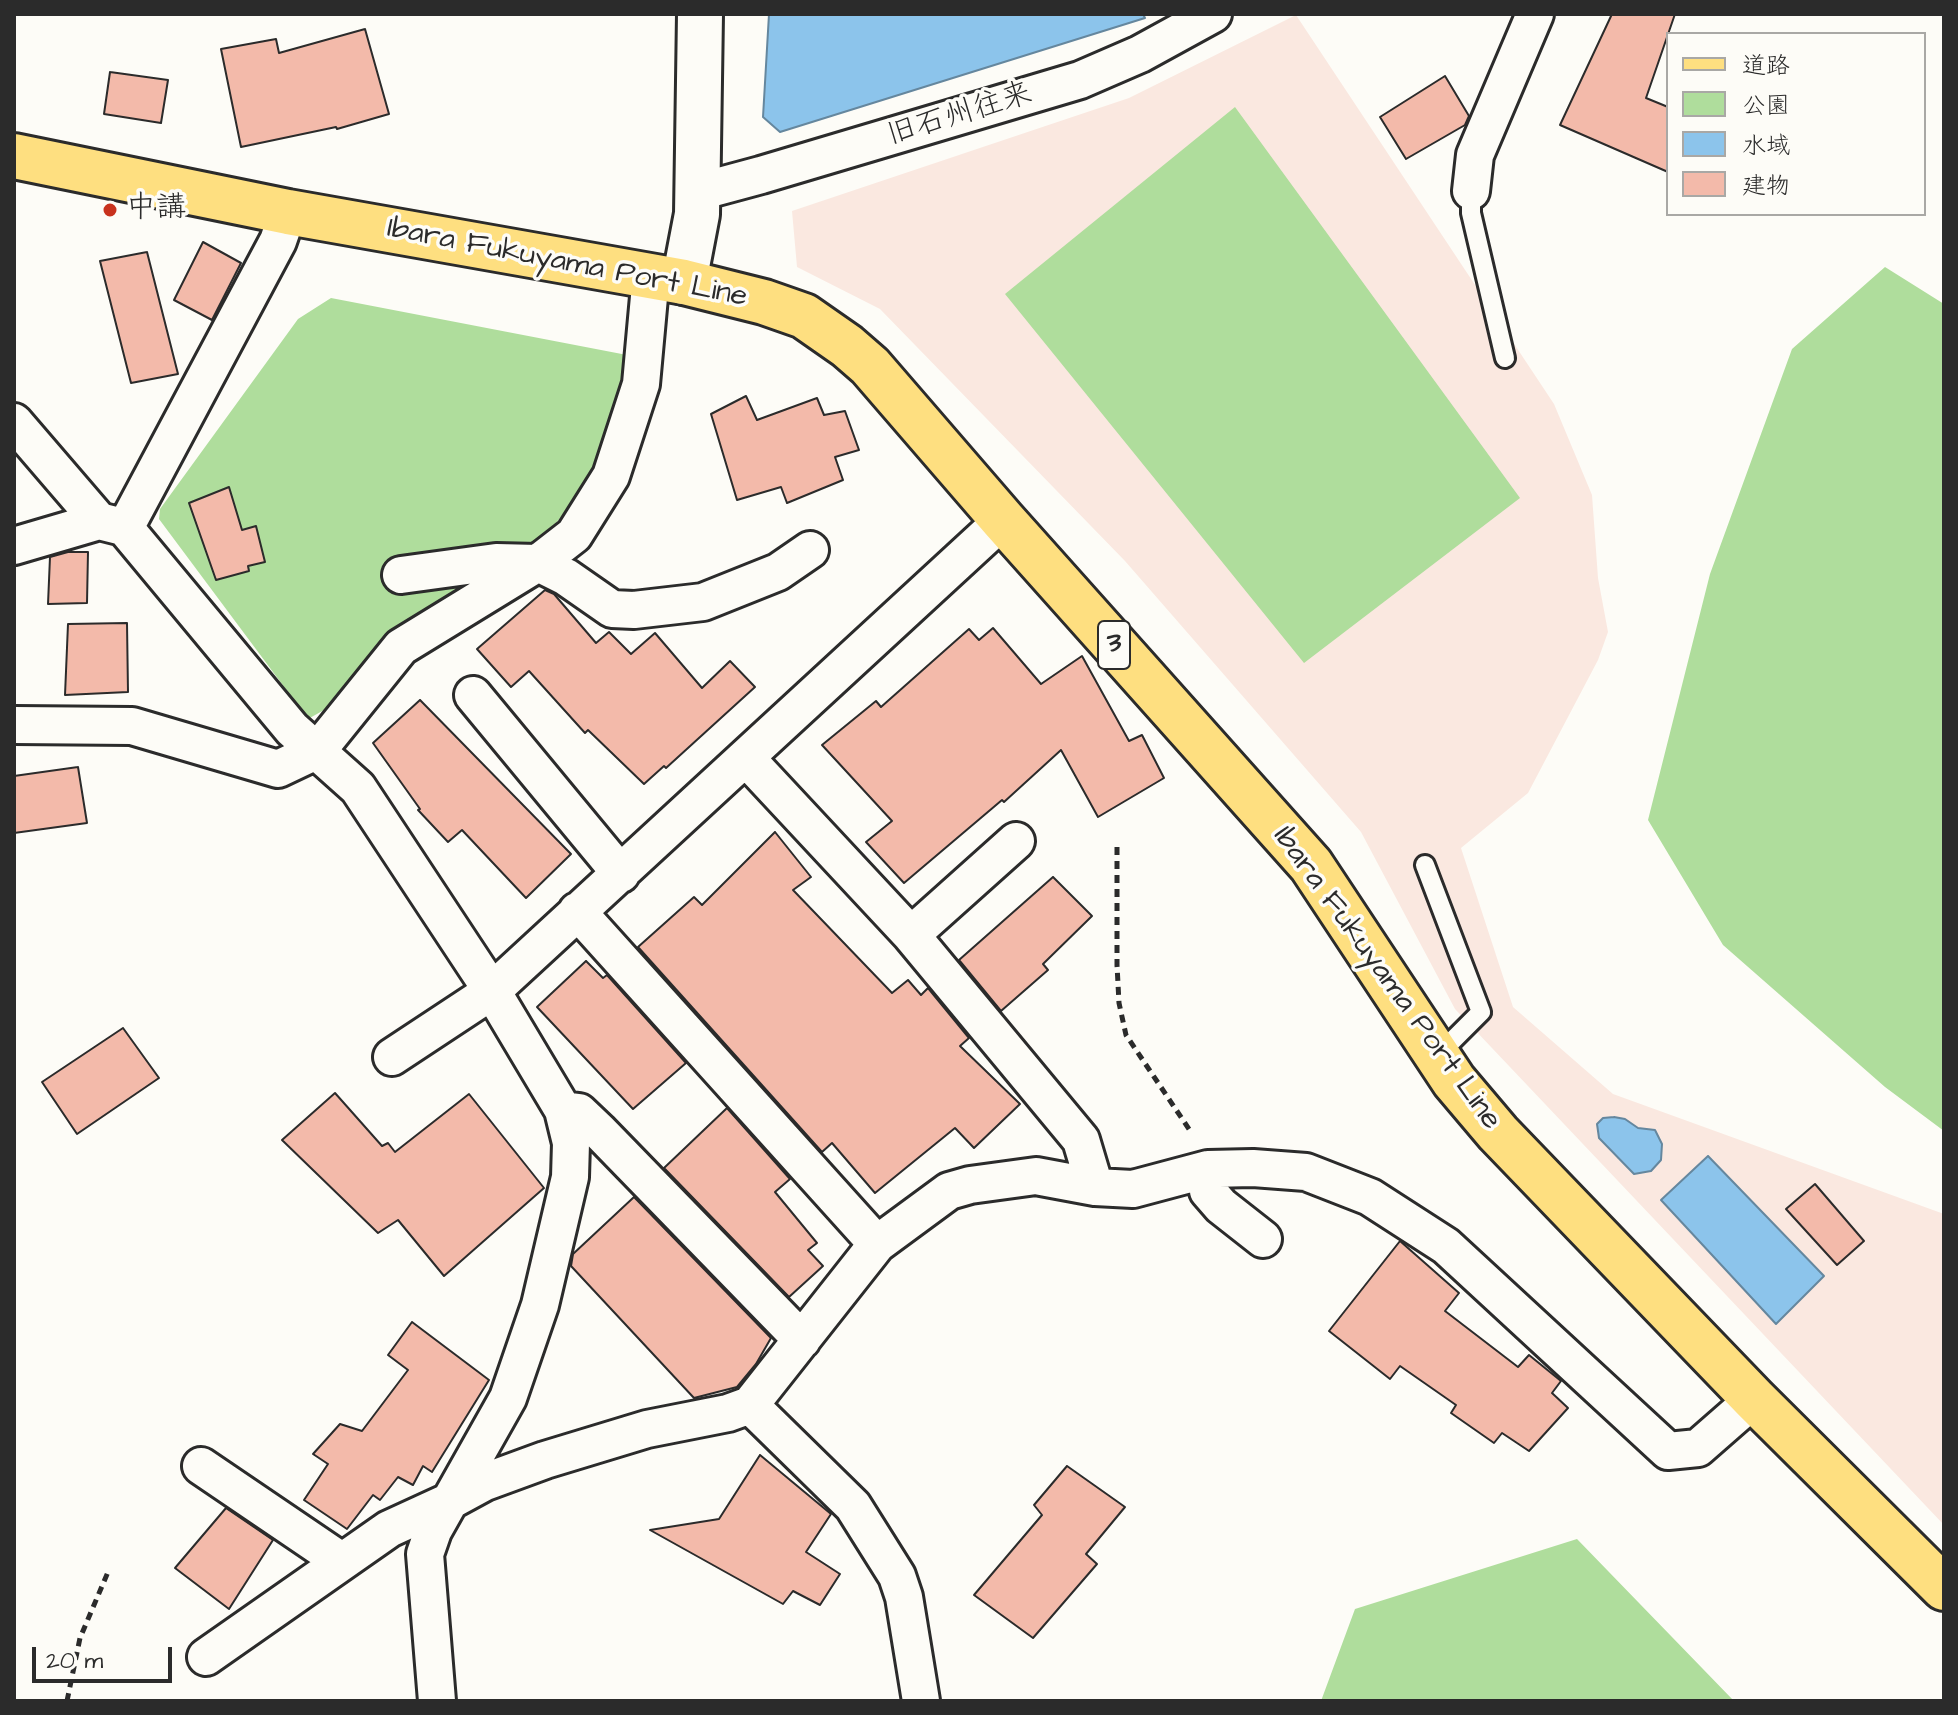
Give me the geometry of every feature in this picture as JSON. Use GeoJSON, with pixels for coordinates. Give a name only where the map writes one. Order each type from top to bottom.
{"type":"FeatureCollection","features":[{"type":"Feature","properties":{"kind":"main road","name":"Ibara Fukuyama Port Line"},"geometry":{"type":"LineString","coordinates":[[14,156],[288,212],[667,279],[764,302],[804,316],[847,346],[870,366],[1311,865],[1454,1081],[1498,1133],[1754,1399],[1944,1588]]}},
{"type":"Feature","properties":{"kind":"street"},"geometry":{"type":"LineString","coordinates":[[14,725],[132,726],[191,746],[278,769],[318,750],[401,647],[538,563],[574,535],[611,476],[641,384],[667,279],[695,233],[700,14]]}},
{"type":"Feature","properties":{"kind":"street"},"geometry":{"type":"LineString","coordinates":[[1471,191],[1475,155],[1535,14]]}},
{"type":"Feature","properties":{"kind":"street","name":"旧石州往来"},"geometry":{"type":"LineString","coordinates":[[698,192],[1080,80],[1140,54],[1196,18]]}},
{"type":"Feature","properties":{"kind":"street"},"geometry":{"type":"LineString","coordinates":[[14,546],[112,524],[278,241],[288,212]]}},
{"type":"Feature","properties":{"kind":"street"},"geometry":{"type":"LineString","coordinates":[[14,422],[112,524],[292,729],[358,788],[492,991],[563,1110],[571,1143],[570,1177],[540,1305],[508,1398],[433,1531],[425,1554],[437,1701]]}},
{"type":"Feature","properties":{"kind":"street"},"geometry":{"type":"LineString","coordinates":[[392,1057],[492,991],[1003,520]]}},
{"type":"Feature","properties":{"kind":"street"},"geometry":{"type":"LineString","coordinates":[[401,575],[496,562],[538,563],[566,577],[612,609],[634,610],[703,602],[778,572],[810,550]]}},
{"type":"Feature","properties":{"kind":"street"},"geometry":{"type":"LineString","coordinates":[[473,695],[621,874]]}},
{"type":"Feature","properties":{"kind":"street"},"geometry":{"type":"LineString","coordinates":[[746,758],[911,935],[1081,1140],[1095,1187]]}},
{"type":"Feature","properties":{"kind":"street"},"geometry":{"type":"LineString","coordinates":[[911,935],[1016,841]]}},
{"type":"Feature","properties":{"kind":"street"},"geometry":{"type":"LineString","coordinates":[[577,911],[877,1244]]}},
{"type":"Feature","properties":{"kind":"street"},"geometry":{"type":"LineString","coordinates":[[563,1110],[579,1112],[802,1340]]}},
{"type":"Feature","properties":{"kind":"street"},"geometry":{"type":"LineString","coordinates":[[1208,1169],[1208,1191],[1221,1206],[1263,1239]]}},
{"type":"Feature","properties":{"kind":"street"},"geometry":{"type":"LineString","coordinates":[[206,1657],[341,1561],[412,1517],[485,1482],[647,1429],[728,1413],[750,1405],[877,1244],[949,1191],[970,1185],[1036,1176],[1095,1187],[1133,1189],[1208,1169],[1306,1172],[1370,1197],[1446,1246],[1668,1451],[1698,1448],[1754,1399]]}},
{"type":"Feature","properties":{"kind":"street"},"geometry":{"type":"LineString","coordinates":[[750,1405],[853,1506],[897,1576],[904,1597],[921,1701]]}},
{"type":"Feature","properties":{"kind":"street"},"geometry":{"type":"LineString","coordinates":[[201,1466],[341,1561]]}},
{"type":"Feature","properties":{"kind":"lane"},"geometry":{"type":"LineString","coordinates":[[1471,191],[1471,213],[1505,358]]}},
{"type":"Feature","properties":{"kind":"lane"},"geometry":{"type":"LineString","coordinates":[[1425,865],[1481,1012],[1437,1056]]}},
{"type":"Feature","properties":{"kind":"path"},"geometry":{"type":"LineString","coordinates":[[1117,847],[1117,965],[1119,1003],[1126,1035],[1197,1142],[1208,1169]]}},
{"type":"Feature","properties":{"kind":"path"},"geometry":{"type":"LineString","coordinates":[[67,1701],[80,1638],[108,1572]]}},
{"type":"Feature","properties":{"kind":"shaded area"},"geometry":{"type":"Polygon","coordinates":[[[1296,15],[1554,404],[1592,495],[1598,578],[1608,632],[1598,660],[1528,793],[1461,848],[1513,1007],[1613,1094],[1944,1214],[1944,1525],[1455,1009],[1361,832],[1125,561],[880,309],[797,267],[792,211],[1129,98],[1296,15]]]}},
{"type":"Feature","properties":{"kind":"green space"},"geometry":{"type":"Polygon","coordinates":[[[1235,107],[1520,498],[1304,663],[1005,294],[1235,107]]]}},
{"type":"Feature","properties":{"kind":"green space"},"geometry":{"type":"Polygon","coordinates":[[[1885,267],[1944,304],[1944,1131],[1885,1087],[1723,945],[1648,820],[1710,574],[1792,349],[1885,267]]]}},
{"type":"Feature","properties":{"kind":"green space"},"geometry":{"type":"Polygon","coordinates":[[[331,298],[627,355],[599,473],[549,531],[412,619],[324,710],[308,719],[159,519],[160,509],[298,319],[331,298]]]}},
{"type":"Feature","properties":{"kind":"green space"},"geometry":{"type":"Polygon","coordinates":[[[1577,1539],[1734,1701],[1321,1701],[1355,1609],[1577,1539]]]}},
{"type":"Feature","properties":{"kind":"water"},"geometry":{"type":"Polygon","coordinates":[[[769,14],[1143,14],[1145,18],[780,132],[763,117],[769,14]]]}},
{"type":"Feature","properties":{"kind":"water"},"geometry":{"type":"Polygon","coordinates":[[[1603,1118],[1625,1119],[1638,1128],[1655,1130],[1662,1144],[1661,1160],[1651,1171],[1634,1174],[1599,1138],[1597,1124],[1603,1118]]]}},
{"type":"Feature","properties":{"kind":"water"},"geometry":{"type":"Polygon","coordinates":[[[1708,1156],[1824,1276],[1776,1324],[1661,1200],[1708,1156]]]}},
{"type":"Feature","properties":{"kind":"building"},"geometry":{"type":"Polygon","coordinates":[[[1612,14],[1675,14],[1669,32],[1666,32],[1646,98],[1666,106],[1666,171],[1560,125],[1612,14]]]}},
{"type":"Feature","properties":{"kind":"building"},"geometry":{"type":"Polygon","coordinates":[[[365,29],[389,114],[337,129],[241,147],[221,49],[276,39],[279,53],[365,29]]]}},
{"type":"Feature","properties":{"kind":"building"},"geometry":{"type":"Polygon","coordinates":[[[110,72],[168,80],[161,123],[104,114],[110,72]]]}},
{"type":"Feature","properties":{"kind":"building"},"geometry":{"type":"Polygon","coordinates":[[[1445,76],[1469,116],[1465,125],[1406,159],[1380,117],[1445,76]]]}},
{"type":"Feature","properties":{"kind":"building"},"geometry":{"type":"Polygon","coordinates":[[[203,242],[241,263],[212,320],[174,300],[203,242]]]}},
{"type":"Feature","properties":{"kind":"building"},"geometry":{"type":"Polygon","coordinates":[[[147,252],[178,374],[131,383],[100,261],[147,252]]]}},
{"type":"Feature","properties":{"kind":"building"},"geometry":{"type":"Polygon","coordinates":[[[746,396],[757,420],[817,398],[824,415],[845,411],[859,450],[835,457],[843,480],[787,503],[781,487],[737,500],[711,414],[746,396]]]}},
{"type":"Feature","properties":{"kind":"building"},"geometry":{"type":"Polygon","coordinates":[[[229,487],[242,530],[256,526],[265,562],[248,566],[249,571],[216,580],[189,503],[229,487]]]}},
{"type":"Feature","properties":{"kind":"building"},"geometry":{"type":"Polygon","coordinates":[[[68,552],[88,552],[87,603],[48,604],[50,557],[68,552]]]}},
{"type":"Feature","properties":{"kind":"building"},"geometry":{"type":"Polygon","coordinates":[[[545,590],[554,594],[596,643],[609,632],[631,654],[655,633],[702,688],[730,661],[755,687],[666,768],[664,766],[644,784],[588,730],[585,733],[529,671],[511,687],[477,649],[545,590]]]}},
{"type":"Feature","properties":{"kind":"building"},"geometry":{"type":"Polygon","coordinates":[[[127,623],[128,692],[65,695],[68,624],[127,623]]]}},
{"type":"Feature","properties":{"kind":"building"},"geometry":{"type":"Polygon","coordinates":[[[993,628],[1041,684],[1082,656],[1129,741],[1142,735],[1164,778],[1098,817],[1061,750],[1004,802],[1002,800],[904,883],[866,842],[892,821],[822,745],[876,701],[881,707],[969,629],[979,640],[993,628]]]}},
{"type":"Feature","properties":{"kind":"building"},"geometry":{"type":"Polygon","coordinates":[[[420,700],[571,854],[526,898],[462,830],[448,842],[418,810],[373,743],[420,700]]]}},
{"type":"Feature","properties":{"kind":"building"},"geometry":{"type":"Polygon","coordinates":[[[78,767],[87,823],[14,833],[14,776],[78,767]]]}},
{"type":"Feature","properties":{"kind":"building"},"geometry":{"type":"Polygon","coordinates":[[[775,832],[811,877],[793,890],[892,993],[908,980],[921,995],[928,988],[969,1038],[960,1046],[1020,1104],[974,1148],[955,1128],[875,1193],[832,1143],[822,1152],[638,947],[694,897],[702,905],[775,832]]]}},
{"type":"Feature","properties":{"kind":"building"},"geometry":{"type":"Polygon","coordinates":[[[1053,877],[1092,916],[1043,964],[1048,970],[1001,1011],[959,960],[1053,877]]]}},
{"type":"Feature","properties":{"kind":"building"},"geometry":{"type":"Polygon","coordinates":[[[586,961],[603,978],[607,975],[686,1063],[633,1109],[537,1007],[586,961]]]}},
{"type":"Feature","properties":{"kind":"building"},"geometry":{"type":"Polygon","coordinates":[[[123,1028],[159,1078],[77,1134],[42,1082],[123,1028]]]}},
{"type":"Feature","properties":{"kind":"building"},"geometry":{"type":"Polygon","coordinates":[[[335,1093],[382,1146],[388,1143],[395,1152],[469,1094],[544,1188],[444,1276],[398,1220],[378,1233],[282,1140],[335,1093]]]}},
{"type":"Feature","properties":{"kind":"building"},"geometry":{"type":"Polygon","coordinates":[[[727,1108],[790,1179],[775,1192],[817,1243],[808,1250],[823,1266],[789,1297],[664,1168],[727,1108]]]}},
{"type":"Feature","properties":{"kind":"building"},"geometry":{"type":"Polygon","coordinates":[[[1815,1184],[1864,1241],[1837,1265],[1786,1209],[1815,1184]]]}},
{"type":"Feature","properties":{"kind":"building"},"geometry":{"type":"Polygon","coordinates":[[[634,1197],[771,1338],[756,1364],[737,1387],[694,1398],[571,1266],[573,1254],[634,1197]]]}},
{"type":"Feature","properties":{"kind":"building"},"geometry":{"type":"Polygon","coordinates":[[[1400,1241],[1459,1293],[1445,1311],[1518,1367],[1529,1355],[1561,1381],[1552,1393],[1568,1408],[1529,1451],[1502,1433],[1494,1443],[1451,1413],[1456,1405],[1400,1366],[1390,1379],[1329,1331],[1400,1241]]]}},
{"type":"Feature","properties":{"kind":"building"},"geometry":{"type":"Polygon","coordinates":[[[412,1322],[489,1380],[432,1472],[423,1466],[413,1485],[398,1477],[380,1500],[373,1495],[347,1529],[304,1500],[328,1464],[313,1454],[340,1424],[362,1431],[408,1370],[388,1355],[412,1322]]]}},
{"type":"Feature","properties":{"kind":"building"},"geometry":{"type":"Polygon","coordinates":[[[760,1455],[831,1514],[806,1552],[840,1574],[820,1605],[793,1591],[783,1604],[650,1530],[719,1519],[760,1455]]]}},
{"type":"Feature","properties":{"kind":"building"},"geometry":{"type":"Polygon","coordinates":[[[1067,1466],[1125,1507],[1086,1554],[1097,1564],[1033,1638],[974,1595],[1042,1515],[1034,1505],[1067,1466]]]}},
{"type":"Feature","properties":{"kind":"building"},"geometry":{"type":"Polygon","coordinates":[[[226,1508],[273,1540],[229,1609],[175,1568],[226,1508]]]}},
{"type":"Feature","properties":{"kind":"place","name":"中講"},"geometry":{"type":"Point","coordinates":[110,210]}}]}
